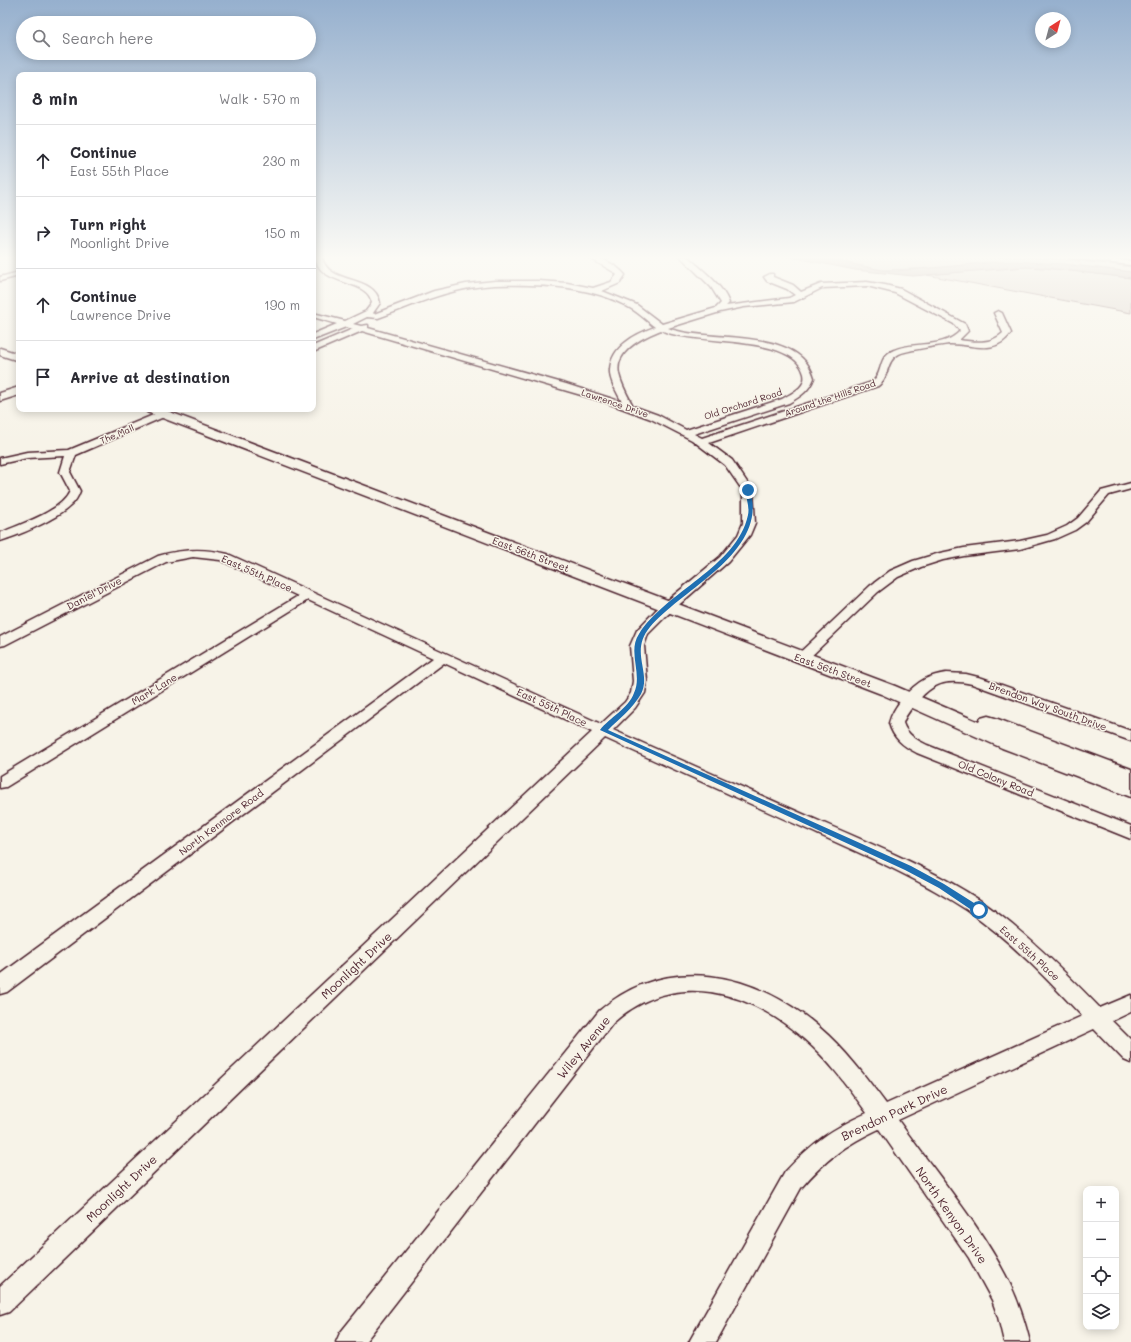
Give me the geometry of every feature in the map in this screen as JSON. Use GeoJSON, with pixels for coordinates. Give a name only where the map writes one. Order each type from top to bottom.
{"type":"FeatureCollection","features":[{"type":"Feature","properties":{"kind":"main road"},"geometry":{"type":"LineString","coordinates":[[0,351],[16,357]]}},
{"type":"Feature","properties":{"kind":"main road","name":"East 56th Street"},"geometry":{"type":"LineString","coordinates":[[161,412],[911,699],[1009,743],[1131,790]]}},
{"type":"Feature","properties":{"kind":"main road","name":"East 56th Street"},"geometry":{"type":"LineString","coordinates":[[911,699],[932,701],[1131,777]]}},
{"type":"Feature","properties":{"kind":"street","name":"Lawrence Drive"},"geometry":{"type":"LineString","coordinates":[[326,319],[629,407],[659,419],[686,433],[725,459],[739,474],[749,493],[751,514],[745,532],[734,549],[668,607]]}},
{"type":"Feature","properties":{"kind":"street"},"geometry":{"type":"LineString","coordinates":[[316,336],[362,319]]}},
{"type":"Feature","properties":{"kind":"street","name":"Old Orchard Road"},"geometry":{"type":"LineString","coordinates":[[362,329],[376,319]]}},
{"type":"Feature","properties":{"kind":"street","name":"Old Orchard Road"},"geometry":{"type":"LineString","coordinates":[[650,319],[661,328],[682,334],[738,339],[765,344],[785,352],[797,359],[805,366],[810,375],[804,388],[788,400],[686,433]]}},
{"type":"Feature","properties":{"kind":"street","name":"Around the Hills Road"},"geometry":{"type":"LineString","coordinates":[[629,407],[614,374],[614,366],[617,357],[625,346],[632,341],[661,328],[691,319]]}},
{"type":"Feature","properties":{"kind":"street","name":"Around the Hills Road"},"geometry":{"type":"LineString","coordinates":[[701,442],[875,384],[881,379],[885,362],[891,355],[904,350],[949,341],[960,336],[963,333],[963,328],[960,324],[950,319]]}},
{"type":"Feature","properties":{"kind":"street"},"geometry":{"type":"LineString","coordinates":[[949,341],[985,345],[994,344],[1007,333],[1001,319]]}},
{"type":"Feature","properties":{"kind":"street"},"geometry":{"type":"LineString","coordinates":[[316,348],[362,329]]}},
{"type":"Feature","properties":{"kind":"street","name":"The Mall"},"geometry":{"type":"LineString","coordinates":[[71,453],[156,412]]}},
{"type":"Feature","properties":{"kind":"street"},"geometry":{"type":"LineString","coordinates":[[0,461],[27,455],[71,453],[65,472],[75,491],[73,498],[60,510],[0,537]]}},
{"type":"Feature","properties":{"kind":"street"},"geometry":{"type":"LineString","coordinates":[[801,658],[874,589],[894,574],[917,564],[940,557],[964,552],[1020,545],[1051,537],[1070,528],[1082,520],[1105,493],[1131,486]]}},
{"type":"Feature","properties":{"kind":"street","name":"East 55th Place"},"geometry":{"type":"LineString","coordinates":[[191,553],[208,553],[224,557],[892,860],[942,886],[974,906],[1021,942],[1051,970],[1131,1054]]}},
{"type":"Feature","properties":{"kind":"street","name":"Daniel Drive"},"geometry":{"type":"LineString","coordinates":[[0,642],[154,562],[170,556],[191,553]]}},
{"type":"Feature","properties":{"kind":"street","name":"Mark Lane"},"geometry":{"type":"LineString","coordinates":[[0,783],[308,595]]}},
{"type":"Feature","properties":{"kind":"street","name":"Moonlight Drive"},"geometry":{"type":"LineString","coordinates":[[0,1303],[630,705],[638,693],[640,684],[637,648],[638,640],[648,625],[668,607]]}},
{"type":"Feature","properties":{"kind":"street","name":"North Kenmore Road"},"geometry":{"type":"LineString","coordinates":[[0,986],[443,657]]}},
{"type":"Feature","properties":{"kind":"street","name":"Brendon Way South Drive"},"geometry":{"type":"LineString","coordinates":[[911,699],[922,686],[931,681],[943,677],[964,678],[977,681],[1131,736]]}},
{"type":"Feature","properties":{"kind":"street","name":"Old Colony Road"},"geometry":{"type":"LineString","coordinates":[[911,699],[896,723],[899,732],[905,739],[914,745],[1131,833]]}},
{"type":"Feature","properties":{"kind":"street","name":"Wiley Avenue"},"geometry":{"type":"LineString","coordinates":[[349,1342],[602,1022],[621,1004],[644,992],[669,984],[697,982],[732,987],[765,1000],[814,1035],[850,1074],[882,1117]]}},
{"type":"Feature","properties":{"kind":"street","name":"Brendon Park Drive"},"geometry":{"type":"LineString","coordinates":[[702,1342],[793,1180],[812,1159],[846,1134],[1131,1003]]}},
{"type":"Feature","properties":{"kind":"street","name":"North Kenyon Drive"},"geometry":{"type":"LineString","coordinates":[[882,1117],[976,1247],[1000,1290],[1017,1342]]}},
{"type":"Feature","properties":{"kind":"route"},"geometry":{"type":"LineString","coordinates":[[748,490],[751,514],[747,529],[741,540],[725,558],[648,625],[642,633],[638,640],[637,648],[640,684],[638,693],[630,705],[603,730],[892,860],[942,886],[979,910]]}}]}
